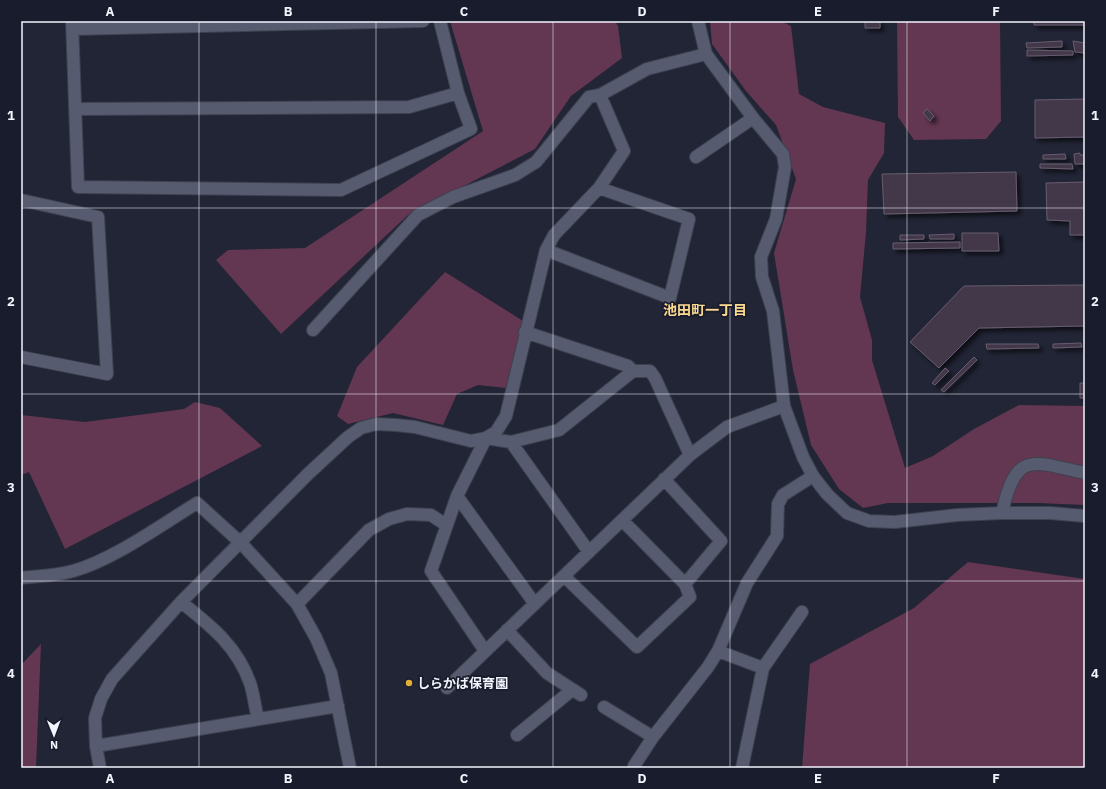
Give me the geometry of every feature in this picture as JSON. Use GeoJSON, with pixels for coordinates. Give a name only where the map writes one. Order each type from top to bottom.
{"type":"FeatureCollection","features":[{"type":"Feature","properties":{"kind":"street"},"geometry":{"type":"LineString","coordinates":[[423,21],[73,25],[78,187],[341,190],[471,128],[458,94],[440,21]]}},
{"type":"Feature","properties":{"kind":"street"},"geometry":{"type":"LineString","coordinates":[[698,21],[706,54],[753,118],[783,154],[785,167],[776,219],[761,257],[762,277],[773,311],[784,406],[803,457],[813,476],[834,503],[847,513],[869,521],[895,522],[957,515],[1002,513],[1050,513],[1085,516]]}},
{"type":"Feature","properties":{"kind":"street"},"geometry":{"type":"LineString","coordinates":[[313,330],[418,216],[453,197],[515,175],[536,162],[589,97],[600,95],[647,69],[706,54]]}},
{"type":"Feature","properties":{"kind":"street"},"geometry":{"type":"LineString","coordinates":[[75,109],[409,107],[458,94]]}},
{"type":"Feature","properties":{"kind":"street"},"geometry":{"type":"LineString","coordinates":[[100,768],[96,746],[95,718],[101,699],[112,679],[181,602],[308,474],[348,437],[361,428],[376,424],[396,424],[415,427],[471,441],[486,438],[496,432],[506,416],[525,332],[546,250],[554,235],[599,188],[624,151],[600,95]]}},
{"type":"Feature","properties":{"kind":"street"},"geometry":{"type":"LineString","coordinates":[[696,157],[753,118]]}},
{"type":"Feature","properties":{"kind":"street"},"geometry":{"type":"LineString","coordinates":[[546,250],[670,298],[689,219],[599,188]]}},
{"type":"Feature","properties":{"kind":"street"},"geometry":{"type":"LineString","coordinates":[[21,200],[98,217],[108,374],[21,357]]}},
{"type":"Feature","properties":{"kind":"street"},"geometry":{"type":"LineString","coordinates":[[525,332],[628,366],[633,371]]}},
{"type":"Feature","properties":{"kind":"street"},"geometry":{"type":"LineString","coordinates":[[486,438],[511,442],[559,430],[633,371],[650,371],[655,378],[690,455]]}},
{"type":"Feature","properties":{"kind":"street"},"geometry":{"type":"LineString","coordinates":[[447,688],[690,455],[727,427],[784,406]]}},
{"type":"Feature","properties":{"kind":"street"},"geometry":{"type":"LineString","coordinates":[[485,652],[431,571],[457,496],[486,438]]}},
{"type":"Feature","properties":{"kind":"street"},"geometry":{"type":"LineString","coordinates":[[511,442],[589,552]]}},
{"type":"Feature","properties":{"kind":"street"},"geometry":{"type":"LineString","coordinates":[[1002,513],[1006,492],[1022,467],[1033,463],[1047,463],[1085,473]]}},
{"type":"Feature","properties":{"kind":"street"},"geometry":{"type":"LineString","coordinates":[[634,768],[653,737],[708,667],[718,650],[747,583],[777,536],[778,504],[783,495],[813,476]]}},
{"type":"Feature","properties":{"kind":"street"},"geometry":{"type":"LineString","coordinates":[[664,479],[721,541],[685,584]]}},
{"type":"Feature","properties":{"kind":"street"},"geometry":{"type":"LineString","coordinates":[[457,496],[535,604]]}},
{"type":"Feature","properties":{"kind":"street"},"geometry":{"type":"LineString","coordinates":[[21,578],[49,576],[73,571],[104,559],[198,503],[241,542],[298,604],[316,638],[331,674],[350,768]]}},
{"type":"Feature","properties":{"kind":"street"},"geometry":{"type":"LineString","coordinates":[[298,604],[370,530],[390,519],[406,514],[431,515],[446,525]]}},
{"type":"Feature","properties":{"kind":"street"},"geometry":{"type":"LineString","coordinates":[[564,576],[637,648],[690,597],[685,584],[622,520]]}},
{"type":"Feature","properties":{"kind":"street"},"geometry":{"type":"LineString","coordinates":[[181,602],[219,633],[238,658],[250,684],[258,720]]}},
{"type":"Feature","properties":{"kind":"street"},"geometry":{"type":"LineString","coordinates":[[742,768],[764,668],[802,612]]}},
{"type":"Feature","properties":{"kind":"street"},"geometry":{"type":"LineString","coordinates":[[507,630],[547,673],[577,692],[517,734]]}},
{"type":"Feature","properties":{"kind":"street"},"geometry":{"type":"LineString","coordinates":[[718,650],[764,668]]}},
{"type":"Feature","properties":{"kind":"street"},"geometry":{"type":"LineString","coordinates":[[96,746],[338,706]]}},
{"type":"Feature","properties":{"kind":"street"},"geometry":{"type":"LineString","coordinates":[[604,707],[653,737]]}},
{"type":"Feature","properties":{"kind":"shaded area"},"geometry":{"type":"Polygon","coordinates":[[[450,21],[615,21],[618,26],[622,58],[571,96],[535,149],[408,215],[281,334],[216,260],[228,250],[305,248],[483,131],[450,21]]]}},
{"type":"Feature","properties":{"kind":"shaded area"},"geometry":{"type":"Polygon","coordinates":[[[710,21],[781,21],[791,26],[799,94],[823,107],[885,123],[884,153],[868,180],[866,232],[860,297],[872,340],[872,360],[905,468],[933,456],[974,429],[1019,405],[1085,406],[1085,505],[1037,503],[888,503],[863,508],[839,489],[811,445],[793,370],[774,253],[796,179],[776,125],[746,91],[712,44],[710,21]]]}},
{"type":"Feature","properties":{"kind":"shaded area"},"geometry":{"type":"Polygon","coordinates":[[[897,21],[1000,21],[1001,121],[986,139],[914,140],[898,117],[897,21]]]}},
{"type":"Feature","properties":{"kind":"shaded area"},"geometry":{"type":"Polygon","coordinates":[[[445,272],[523,321],[506,388],[478,385],[457,394],[443,425],[393,413],[348,424],[337,416],[357,367],[445,272]]]}},
{"type":"Feature","properties":{"kind":"shaded area"},"geometry":{"type":"Polygon","coordinates":[[[195,402],[220,408],[262,446],[65,549],[29,472],[21,475],[21,415],[85,422],[184,409],[195,402]]]}},
{"type":"Feature","properties":{"kind":"shaded area"},"geometry":{"type":"Polygon","coordinates":[[[968,562],[1085,579],[1085,768],[802,768],[810,664],[914,608],[968,562]]]}},
{"type":"Feature","properties":{"kind":"shaded area"},"geometry":{"type":"Polygon","coordinates":[[[41,644],[36,768],[21,768],[21,665],[41,644]]]}},
{"type":"Feature","properties":{"kind":"building"},"geometry":{"type":"Polygon","coordinates":[[[865,21],[880,21],[880,28],[865,28],[865,21]]]}},
{"type":"Feature","properties":{"kind":"building"},"geometry":{"type":"Polygon","coordinates":[[[1034,21],[1085,21],[1085,25],[1034,25],[1034,21]]]}},
{"type":"Feature","properties":{"kind":"building"},"geometry":{"type":"Polygon","coordinates":[[[1062,41],[1062,47],[1027,48],[1026,43],[1062,41]]]}},
{"type":"Feature","properties":{"kind":"building"},"geometry":{"type":"Polygon","coordinates":[[[1073,41],[1085,43],[1085,53],[1075,52],[1073,41]]]}},
{"type":"Feature","properties":{"kind":"building"},"geometry":{"type":"Polygon","coordinates":[[[1027,50],[1073,51],[1073,55],[1027,56],[1027,50]]]}},
{"type":"Feature","properties":{"kind":"building"},"geometry":{"type":"Polygon","coordinates":[[[1085,99],[1085,137],[1035,138],[1035,100],[1085,99]]]}},
{"type":"Feature","properties":{"kind":"building"},"geometry":{"type":"Polygon","coordinates":[[[927,109],[934,116],[930,121],[923,113],[927,109]]]}},
{"type":"Feature","properties":{"kind":"building"},"geometry":{"type":"Polygon","coordinates":[[[1080,153],[1080,155],[1085,155],[1085,164],[1075,164],[1074,154],[1080,153]]]}},
{"type":"Feature","properties":{"kind":"building"},"geometry":{"type":"Polygon","coordinates":[[[1065,154],[1066,159],[1043,159],[1043,155],[1065,154]]]}},
{"type":"Feature","properties":{"kind":"building"},"geometry":{"type":"Polygon","coordinates":[[[1040,164],[1072,164],[1073,169],[1040,168],[1040,164]]]}},
{"type":"Feature","properties":{"kind":"building"},"geometry":{"type":"Polygon","coordinates":[[[1016,172],[1017,211],[884,214],[882,174],[1016,172]]]}},
{"type":"Feature","properties":{"kind":"building"},"geometry":{"type":"Polygon","coordinates":[[[1085,182],[1085,235],[1070,235],[1070,221],[1047,220],[1046,183],[1085,182]]]}},
{"type":"Feature","properties":{"kind":"building"},"geometry":{"type":"Polygon","coordinates":[[[962,233],[998,233],[999,251],[962,251],[962,233]]]}},
{"type":"Feature","properties":{"kind":"building"},"geometry":{"type":"Polygon","coordinates":[[[954,234],[954,239],[930,239],[929,235],[954,234]]]}},
{"type":"Feature","properties":{"kind":"building"},"geometry":{"type":"Polygon","coordinates":[[[900,235],[924,235],[924,239],[900,240],[900,235]]]}},
{"type":"Feature","properties":{"kind":"building"},"geometry":{"type":"Polygon","coordinates":[[[960,242],[960,248],[893,249],[893,243],[960,242]]]}},
{"type":"Feature","properties":{"kind":"building"},"geometry":{"type":"Polygon","coordinates":[[[1085,285],[1085,326],[979,328],[939,368],[910,342],[964,286],[1085,285]]]}},
{"type":"Feature","properties":{"kind":"building"},"geometry":{"type":"Polygon","coordinates":[[[1081,343],[1082,347],[1053,348],[1053,344],[1081,343]]]}},
{"type":"Feature","properties":{"kind":"building"},"geometry":{"type":"Polygon","coordinates":[[[986,344],[1038,344],[1039,348],[987,349],[986,344]]]}},
{"type":"Feature","properties":{"kind":"building"},"geometry":{"type":"Polygon","coordinates":[[[974,357],[977,360],[944,392],[941,390],[974,357]]]}},
{"type":"Feature","properties":{"kind":"building"},"geometry":{"type":"Polygon","coordinates":[[[945,368],[949,371],[935,385],[932,383],[945,368]]]}},
{"type":"Feature","properties":{"kind":"building"},"geometry":{"type":"Polygon","coordinates":[[[1080,383],[1085,383],[1085,398],[1080,398],[1080,383]]]}},
{"type":"Feature","properties":{"kind":"place","name":"しらかば保育園"},"geometry":{"type":"Point","coordinates":[409,683]}},
{"type":"Feature","properties":{"kind":"district","name":"池田町一丁目"},"geometry":{"type":"Point","coordinates":[705,310]}}]}
